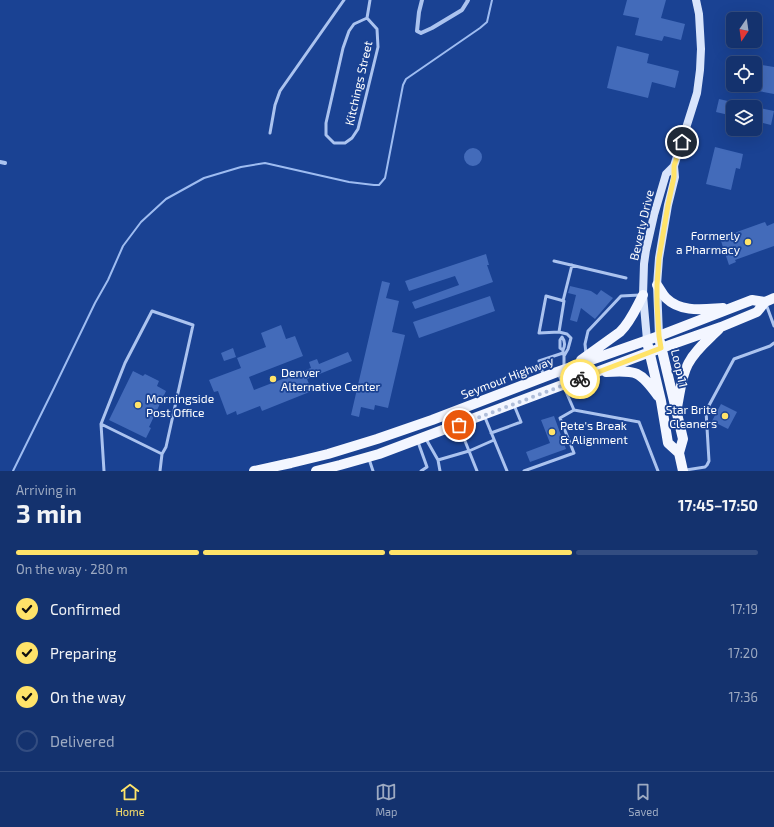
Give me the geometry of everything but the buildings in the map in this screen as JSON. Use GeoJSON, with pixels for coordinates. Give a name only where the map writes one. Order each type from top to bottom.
{"type":"FeatureCollection","features":[{"type":"Feature","properties":{"kind":"main road"},"geometry":{"type":"LineString","coordinates":[[657,285],[672,303],[683,307],[696,309],[731,308]]}},
{"type":"Feature","properties":{"kind":"main road"},"geometry":{"type":"LineString","coordinates":[[564,369],[586,356],[620,332],[632,316],[643,295]]}},
{"type":"Feature","properties":{"kind":"main road","name":"Seymour Highway"},"geometry":{"type":"LineString","coordinates":[[254,471],[328,454],[377,439],[564,369],[659,336],[752,300],[769,300]]}},
{"type":"Feature","properties":{"kind":"main road"},"geometry":{"type":"LineString","coordinates":[[316,471],[369,457],[459,425],[650,352],[721,327],[757,312],[769,300]]}},
{"type":"Feature","properties":{"kind":"main road"},"geometry":{"type":"LineString","coordinates":[[676,411],[683,379],[688,365],[697,350],[721,327]]}},
{"type":"Feature","properties":{"kind":"main road","name":"Loop 11"},"geometry":{"type":"LineString","coordinates":[[659,336],[683,439],[679,452],[683,471]]}},
{"type":"Feature","properties":{"kind":"main road","name":"Loop 11"},"geometry":{"type":"LineString","coordinates":[[647,340],[661,400],[668,443],[679,452]]}},
{"type":"Feature","properties":{"kind":"main road"},"geometry":{"type":"LineString","coordinates":[[596,373],[623,371],[638,374],[648,382],[661,400]]}},
{"type":"Feature","properties":{"kind":"main road"},"geometry":{"type":"LineString","coordinates":[[436,418],[442,431]]}},
{"type":"Feature","properties":{"kind":"main road"},"geometry":{"type":"LineString","coordinates":[[328,454],[331,467]]}},
{"type":"Feature","properties":{"kind":"street"},"geometry":{"type":"LineString","coordinates":[[422,0],[417,31],[421,33],[462,10],[468,0]]}},
{"type":"Feature","properties":{"kind":"street","name":"Beverly Drive"},"geometry":{"type":"LineString","coordinates":[[659,336],[657,285],[659,258],[674,177],[674,166],[699,82],[701,49],[699,14],[696,0]]}},
{"type":"Feature","properties":{"kind":"street","name":"Beverly Drive"},"geometry":{"type":"LineString","coordinates":[[647,340],[643,295],[645,256],[654,215],[666,174],[674,166]]}},
{"type":"Feature","properties":{"kind":"street"},"geometry":{"type":"LineString","coordinates":[[645,256],[659,258]]}},
{"type":"Feature","properties":{"kind":"lane"},"geometry":{"type":"LineString","coordinates":[[270,134],[275,105],[280,91],[344,0]]}},
{"type":"Feature","properties":{"kind":"lane"},"geometry":{"type":"LineString","coordinates":[[367,18],[370,0]]}},
{"type":"Feature","properties":{"kind":"lane","name":"Kitchings Street"},"geometry":{"type":"LineString","coordinates":[[367,18],[377,29],[378,47],[358,129],[352,138],[345,143],[334,143],[326,135],[326,124],[343,48],[349,31],[354,24],[367,18]]}},
{"type":"Feature","properties":{"kind":"lane"},"geometry":{"type":"LineString","coordinates":[[554,261],[626,278]]}},
{"type":"Feature","properties":{"kind":"lane"},"geometry":{"type":"LineString","coordinates":[[558,332],[563,301],[572,265]]}},
{"type":"Feature","properties":{"kind":"lane"},"geometry":{"type":"LineString","coordinates":[[586,356],[585,344],[588,331],[622,296],[643,295]]}},
{"type":"Feature","properties":{"kind":"lane"},"geometry":{"type":"LineString","coordinates":[[544,377],[539,361],[563,353],[568,349],[570,338],[567,334],[558,332],[539,333],[546,296],[563,301]]}},
{"type":"Feature","properties":{"kind":"lane"},"geometry":{"type":"LineString","coordinates":[[769,300],[774,326]]}},
{"type":"Feature","properties":{"kind":"lane"},"geometry":{"type":"LineString","coordinates":[[104,471],[101,424],[125,363],[152,311],[193,325],[166,447],[162,454],[160,471]]}},
{"type":"Feature","properties":{"kind":"lane"},"geometry":{"type":"LineString","coordinates":[[563,333],[564,385],[574,410]]}},
{"type":"Feature","properties":{"kind":"lane"},"geometry":{"type":"LineString","coordinates":[[683,471],[705,467],[709,461],[706,411],[734,360],[770,346],[774,342]]}},
{"type":"Feature","properties":{"kind":"lane"},"geometry":{"type":"LineString","coordinates":[[491,433],[521,422],[514,404]]}},
{"type":"Feature","properties":{"kind":"lane"},"geometry":{"type":"LineString","coordinates":[[524,471],[574,454],[560,418],[574,410],[639,422],[658,471]]}},
{"type":"Feature","properties":{"kind":"lane"},"geometry":{"type":"LineString","coordinates":[[484,415],[507,471]]}},
{"type":"Feature","properties":{"kind":"lane"},"geometry":{"type":"LineString","coordinates":[[101,424],[162,454]]}},
{"type":"Feature","properties":{"kind":"lane"},"geometry":{"type":"LineString","coordinates":[[459,425],[477,471]]}},
{"type":"Feature","properties":{"kind":"lane"},"geometry":{"type":"LineString","coordinates":[[421,438],[438,460],[440,471]]}},
{"type":"Feature","properties":{"kind":"lane"},"geometry":{"type":"LineString","coordinates":[[421,438],[427,467],[421,471]]}},
{"type":"Feature","properties":{"kind":"lane"},"geometry":{"type":"LineString","coordinates":[[438,460],[469,451],[494,440]]}},
{"type":"Feature","properties":{"kind":"lane"},"geometry":{"type":"LineString","coordinates":[[369,457],[373,471]]}},
{"type":"Feature","properties":{"kind":"waterway"},"geometry":{"type":"LineString","coordinates":[[13,471],[95,303],[108,280],[123,246],[141,222],[166,199],[204,178],[241,167],[265,163],[349,182],[379,185],[385,178],[403,85],[406,79],[487,22],[492,0]]}},
{"type":"Feature","properties":{"kind":"way so far"},"geometry":{"type":"LineString","coordinates":[[459,425],[580,379]]}},
{"type":"Feature","properties":{"kind":"place","name":"Formerly a Pharmacy"},"geometry":{"type":"Point","coordinates":[748,242]}},
{"type":"Feature","properties":{"kind":"place","name":"Denver Alternative Center"},"geometry":{"type":"Point","coordinates":[273,379]}},
{"type":"Feature","properties":{"kind":"place","name":"Morningside Post Office"},"geometry":{"type":"Point","coordinates":[138,405]}},
{"type":"Feature","properties":{"kind":"place","name":"Star Brite Cleaners"},"geometry":{"type":"Point","coordinates":[725,416]}},
{"type":"Feature","properties":{"kind":"place","name":"Pete's Break & Alignment"},"geometry":{"type":"Point","coordinates":[552,432]}},
{"type":"Feature","properties":{"kind":"route"},"geometry":{"type":"LineString","coordinates":[[580,379],[661,348],[657,304],[659,258],[674,177],[674,166],[682,142]]}}]}
